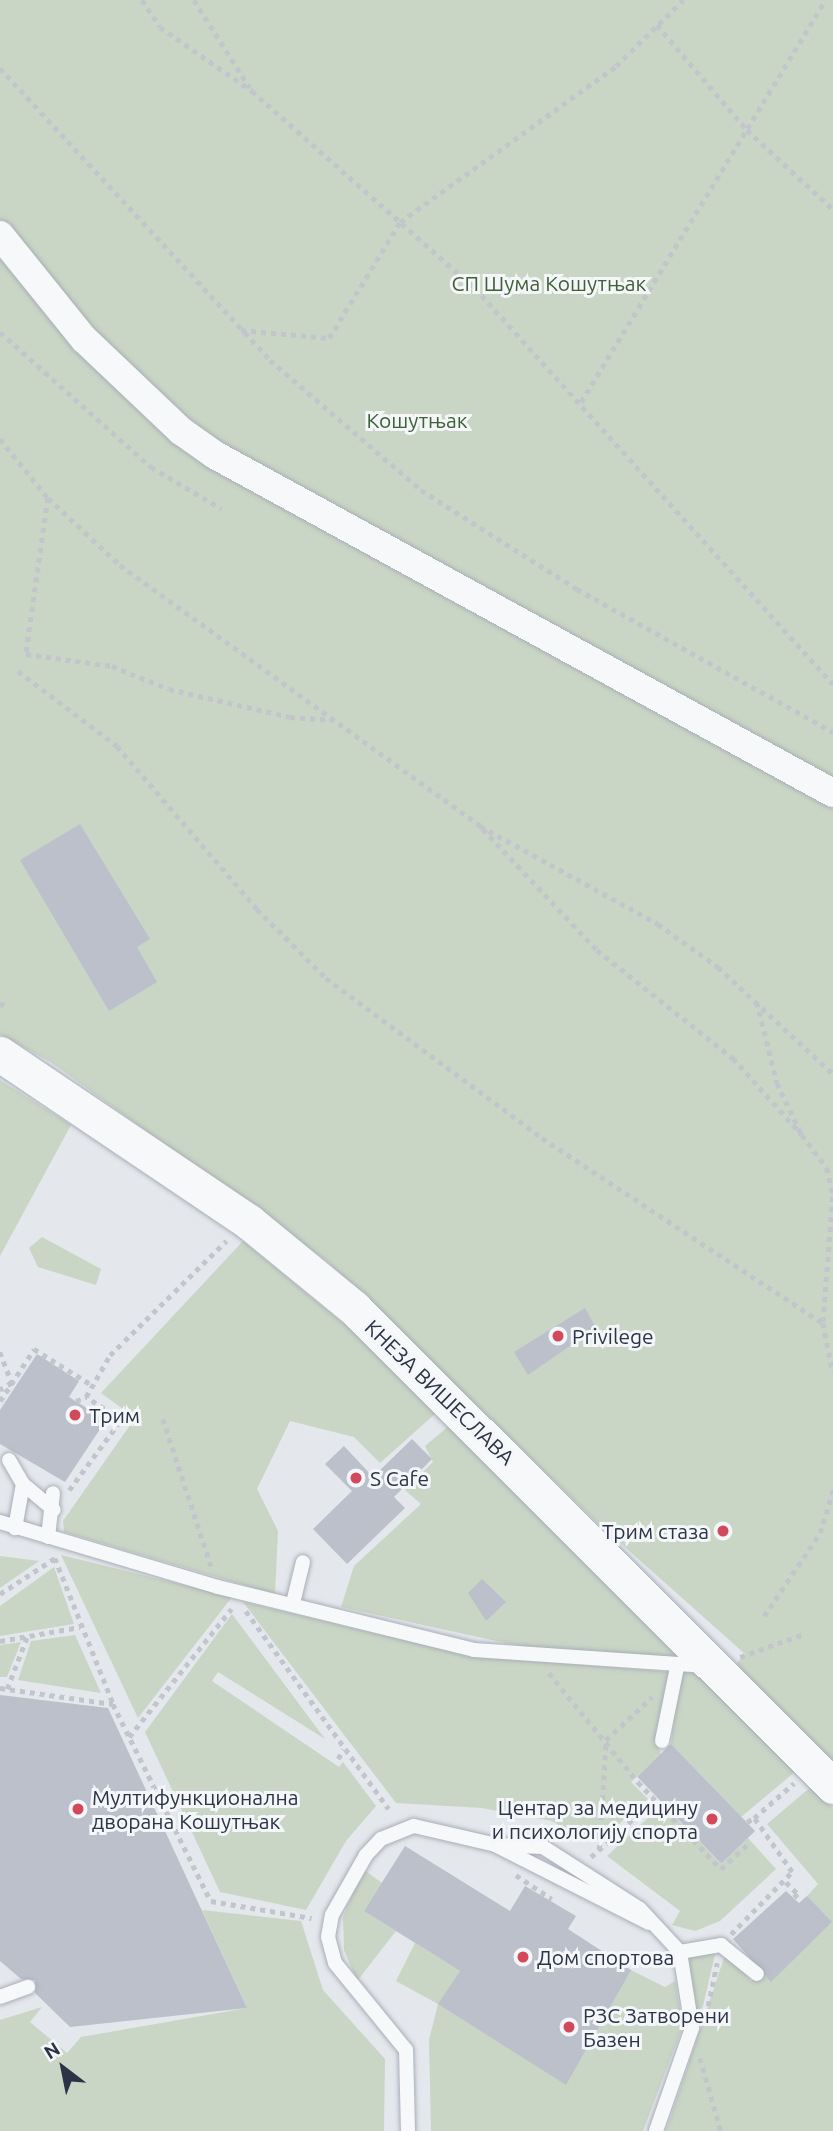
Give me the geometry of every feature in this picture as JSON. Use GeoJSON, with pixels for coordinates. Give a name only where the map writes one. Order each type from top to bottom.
{"type":"FeatureCollection","features":[{"type":"Feature","properties":{"kind":"street"},"geometry":{"type":"LineString","coordinates":[[0,235],[84,339],[215,455],[833,793]]}},
{"type":"Feature","properties":{"kind":"street","name":"КНЕЗА ВИШЕСЛАВА"},"geometry":{"type":"LineString","coordinates":[[0,1054],[308,1268],[394,1344],[720,1665],[824,1777]]}},
{"type":"Feature","properties":{"kind":"lane"},"geometry":{"type":"LineString","coordinates":[[9,1460],[23,1484],[54,1510]]}},
{"type":"Feature","properties":{"kind":"lane"},"geometry":{"type":"LineString","coordinates":[[15,1528],[23,1484]]}},
{"type":"Feature","properties":{"kind":"lane"},"geometry":{"type":"LineString","coordinates":[[48,1537],[54,1510],[53,1493]]}},
{"type":"Feature","properties":{"kind":"lane"},"geometry":{"type":"LineString","coordinates":[[0,1522],[218,1587],[293,1603],[474,1650],[675,1674],[720,1665]]}},
{"type":"Feature","properties":{"kind":"lane"},"geometry":{"type":"LineString","coordinates":[[293,1603],[303,1562]]}},
{"type":"Feature","properties":{"kind":"lane"},"geometry":{"type":"LineString","coordinates":[[662,1741],[675,1674]]}},
{"type":"Feature","properties":{"kind":"lane"},"geometry":{"type":"LineString","coordinates":[[408,2131],[406,2050],[335,1963],[330,1922],[366,1855],[397,1830],[433,1829],[496,1845],[543,1847],[640,1909],[649,1923],[680,1952],[693,2034],[656,2131]]}},
{"type":"Feature","properties":{"kind":"lane"},"geometry":{"type":"LineString","coordinates":[[496,1845],[649,1923]]}},
{"type":"Feature","properties":{"kind":"lane"},"geometry":{"type":"LineString","coordinates":[[680,1952],[721,1945],[757,1974]]}},
{"type":"Feature","properties":{"kind":"lane"},"geometry":{"type":"LineString","coordinates":[[0,1997],[28,1987]]}},
{"type":"Feature","properties":{"kind":"path"},"geometry":{"type":"LineString","coordinates":[[142,0],[160,27],[252,91],[475,288],[581,402],[833,684]]}},
{"type":"Feature","properties":{"kind":"path"},"geometry":{"type":"LineString","coordinates":[[194,0],[252,91]]}},
{"type":"Feature","properties":{"kind":"path"},"geometry":{"type":"LineString","coordinates":[[240,330],[329,338],[400,222],[616,66],[683,0]]}},
{"type":"Feature","properties":{"kind":"path"},"geometry":{"type":"LineString","coordinates":[[581,402],[825,0]]}},
{"type":"Feature","properties":{"kind":"path"},"geometry":{"type":"LineString","coordinates":[[657,25],[747,130],[833,209]]}},
{"type":"Feature","properties":{"kind":"path"},"geometry":{"type":"LineString","coordinates":[[0,68],[240,330],[421,490],[577,589],[833,732]]}},
{"type":"Feature","properties":{"kind":"path"},"geometry":{"type":"LineString","coordinates":[[0,332],[151,467],[222,509]]}},
{"type":"Feature","properties":{"kind":"path"},"geometry":{"type":"LineString","coordinates":[[0,439],[48,498],[120,565],[480,826],[658,924],[756,1000],[833,1074]]}},
{"type":"Feature","properties":{"kind":"path"},"geometry":{"type":"LineString","coordinates":[[48,498],[26,654],[112,666],[169,689],[251,709],[333,720]]}},
{"type":"Feature","properties":{"kind":"path"},"geometry":{"type":"LineString","coordinates":[[18,671],[117,746],[257,909],[326,978],[542,1138],[824,1323]]}},
{"type":"Feature","properties":{"kind":"path"},"geometry":{"type":"LineString","coordinates":[[480,826],[597,950],[733,1058],[802,1135],[827,1168],[833,1195],[824,1323],[833,1373]]}},
{"type":"Feature","properties":{"kind":"path"},"geometry":{"type":"LineString","coordinates":[[756,1000],[777,1083],[802,1135]]}},
{"type":"Feature","properties":{"kind":"path"},"geometry":{"type":"LineString","coordinates":[[76,1401],[86,1397],[92,1385],[148,1312],[229,1238]]}},
{"type":"Feature","properties":{"kind":"path"},"geometry":{"type":"LineString","coordinates":[[0,1401],[34,1349],[92,1385]]}},
{"type":"Feature","properties":{"kind":"path"},"geometry":{"type":"LineString","coordinates":[[0,1352],[12,1383]]}},
{"type":"Feature","properties":{"kind":"path"},"geometry":{"type":"LineString","coordinates":[[0,1390],[12,1383]]}},
{"type":"Feature","properties":{"kind":"path"},"geometry":{"type":"LineString","coordinates":[[54,1510],[121,1420],[86,1397]]}},
{"type":"Feature","properties":{"kind":"path"},"geometry":{"type":"LineString","coordinates":[[163,1419],[218,1587]]}},
{"type":"Feature","properties":{"kind":"path"},"geometry":{"type":"LineString","coordinates":[[764,1616],[820,1533],[833,1490]]}},
{"type":"Feature","properties":{"kind":"path"},"geometry":{"type":"LineString","coordinates":[[0,1594],[53,1557],[113,1704],[211,1901],[312,1918]]}},
{"type":"Feature","properties":{"kind":"path"},"geometry":{"type":"LineString","coordinates":[[129,1737],[238,1600],[343,1749],[389,1809]]}},
{"type":"Feature","properties":{"kind":"path"},"geometry":{"type":"LineString","coordinates":[[0,1641],[80,1627]]}},
{"type":"Feature","properties":{"kind":"path"},"geometry":{"type":"LineString","coordinates":[[720,1665],[749,1649],[804,1634]]}},
{"type":"Feature","properties":{"kind":"path"},"geometry":{"type":"LineString","coordinates":[[7,1689],[27,1637]]}},
{"type":"Feature","properties":{"kind":"path"},"geometry":{"type":"LineString","coordinates":[[536,1656],[654,1800],[721,1868],[747,1845]]}},
{"type":"Feature","properties":{"kind":"path"},"geometry":{"type":"LineString","coordinates":[[599,1850],[606,1744],[622,1719],[675,1674]]}},
{"type":"Feature","properties":{"kind":"path"},"geometry":{"type":"LineString","coordinates":[[0,1688],[37,1697],[113,1704]]}},
{"type":"Feature","properties":{"kind":"path"},"geometry":{"type":"LineString","coordinates":[[338,1759],[343,1749]]}},
{"type":"Feature","properties":{"kind":"path"},"geometry":{"type":"LineString","coordinates":[[747,1822],[824,1777]]}},
{"type":"Feature","properties":{"kind":"path"},"geometry":{"type":"LineString","coordinates":[[588,1860],[654,1800]]}},
{"type":"Feature","properties":{"kind":"path"},"geometry":{"type":"LineString","coordinates":[[721,2131],[693,2034],[721,1945],[786,1882],[791,1864],[754,1818]]}},
{"type":"Feature","properties":{"kind":"path"},"geometry":{"type":"LineString","coordinates":[[786,1882],[798,1894],[793,1899]]}},
{"type":"Feature","properties":{"kind":"green space","name":"Кошутњак"},"geometry":{"type":"Polygon","coordinates":[[[0,0],[833,0],[833,1767],[736,1664],[745,1654],[600,1525],[328,1262],[52,1063],[0,1034],[0,0]]]}},
{"type":"Feature","properties":{"kind":"green space"},"geometry":{"type":"Polygon","coordinates":[[[0,1080],[71,1125],[0,1256],[0,1080]]]}},
{"type":"Feature","properties":{"kind":"green space"},"geometry":{"type":"Polygon","coordinates":[[[42,1237],[101,1269],[96,1285],[38,1267],[29,1248],[42,1237]]]}},
{"type":"Feature","properties":{"kind":"green space"},"geometry":{"type":"Polygon","coordinates":[[[243,1241],[360,1337],[436,1413],[380,1463],[354,1437],[290,1421],[257,1489],[278,1531],[275,1594],[64,1532],[63,1521],[135,1418],[101,1393],[243,1241]]]}},
{"type":"Feature","properties":{"kind":"green space"},"geometry":{"type":"Polygon","coordinates":[[[450,1425],[690,1662],[533,1649],[341,1607],[354,1566],[421,1504],[405,1490],[433,1462],[425,1446],[450,1425]]]}},
{"type":"Feature","properties":{"kind":"green space"},"geometry":{"type":"Polygon","coordinates":[[[61,1555],[232,1597],[138,1718],[61,1555]]]}},
{"type":"Feature","properties":{"kind":"green space"},"geometry":{"type":"Polygon","coordinates":[[[0,1556],[39,1561],[0,1588],[0,1556]]]}},
{"type":"Feature","properties":{"kind":"green space"},"geometry":{"type":"Polygon","coordinates":[[[54,1567],[74,1624],[0,1636],[0,1606],[54,1567]]]}},
{"type":"Feature","properties":{"kind":"green space"},"geometry":{"type":"Polygon","coordinates":[[[243,1602],[467,1655],[670,1672],[655,1738],[661,1754],[631,1782],[648,1799],[604,1837],[582,1838],[552,1821],[482,1808],[396,1803],[243,1602]]]}},
{"type":"Feature","properties":{"kind":"green space"},"geometry":{"type":"Polygon","coordinates":[[[232,1614],[325,1739],[218,1672],[212,1681],[339,1767],[343,1762],[376,1806],[346,1841],[306,1910],[220,1892],[145,1732],[232,1614]]]}},
{"type":"Feature","properties":{"kind":"green space"},"geometry":{"type":"Polygon","coordinates":[[[75,1635],[101,1693],[18,1680],[31,1641],[75,1635]]]}},
{"type":"Feature","properties":{"kind":"green space"},"geometry":{"type":"Polygon","coordinates":[[[21,1642],[7,1677],[0,1677],[0,1645],[21,1642]]]}},
{"type":"Feature","properties":{"kind":"green space"},"geometry":{"type":"Polygon","coordinates":[[[680,1671],[699,1672],[796,1771],[741,1817],[671,1744],[680,1671]]]}},
{"type":"Feature","properties":{"kind":"green space"},"geometry":{"type":"Polygon","coordinates":[[[812,1786],[833,1808],[833,2131],[666,2131],[726,1952],[751,1981],[764,1974],[771,1981],[831,1923],[807,1896],[818,1884],[767,1824],[812,1786]]]}},
{"type":"Feature","properties":{"kind":"green space"},"geometry":{"type":"Polygon","coordinates":[[[663,1804],[721,1864],[748,1838],[776,1869],[720,1921],[695,1931],[672,1925],[680,1911],[607,1856],[663,1804]]]}},
{"type":"Feature","properties":{"kind":"green space"},"geometry":{"type":"Polygon","coordinates":[[[363,1869],[382,1883],[364,1911],[396,1931],[357,1981],[344,1950],[343,1917],[363,1869]]]}},
{"type":"Feature","properties":{"kind":"green space"},"geometry":{"type":"Polygon","coordinates":[[[202,1910],[301,1921],[323,1990],[385,2059],[384,2131],[0,2131],[0,2020],[42,2007],[30,2022],[67,2053],[81,2037],[247,2008],[202,1910]]]}},
{"type":"Feature","properties":{"kind":"green space"},"geometry":{"type":"Polygon","coordinates":[[[415,1943],[460,1971],[439,2004],[631,1970],[665,1987],[675,1981],[683,2026],[643,2131],[431,2131],[429,2040],[438,2004],[396,1981],[415,1943]]]}},
{"type":"Feature","properties":{"kind":"green space"},"geometry":{"type":"Polygon","coordinates":[[[716,1950],[703,2006],[695,2022],[686,1958],[716,1950]]]}},
{"type":"Feature","properties":{"kind":"building"},"geometry":{"type":"Polygon","coordinates":[[[80,824],[150,939],[137,947],[157,982],[109,1011],[20,860],[80,824]]]}},
{"type":"Feature","properties":{"kind":"building"},"geometry":{"type":"Polygon","coordinates":[[[585,1308],[596,1328],[528,1375],[514,1352],[585,1308]]]}},
{"type":"Feature","properties":{"kind":"building","name":"Трим"},"geometry":{"type":"Polygon","coordinates":[[[37,1354],[79,1381],[69,1397],[106,1420],[65,1482],[0,1444],[0,1410],[37,1354]]]}},
{"type":"Feature","properties":{"kind":"building"},"geometry":{"type":"Polygon","coordinates":[[[412,1439],[432,1459],[394,1497],[405,1508],[347,1564],[313,1529],[352,1491],[325,1464],[344,1446],[373,1477],[412,1439]]]}},
{"type":"Feature","properties":{"kind":"building"},"geometry":{"type":"Polygon","coordinates":[[[482,1579],[506,1602],[486,1621],[468,1593],[482,1579]]]}},
{"type":"Feature","properties":{"kind":"building","name":"Мултифункционална дворана Кошутњак"},"geometry":{"type":"Polygon","coordinates":[[[0,1695],[108,1708],[247,2008],[70,2027],[35,1993],[35,1980],[21,1979],[0,1961],[0,1695]]]}},
{"type":"Feature","properties":{"kind":"building"},"geometry":{"type":"Polygon","coordinates":[[[671,1744],[755,1831],[721,1864],[637,1777],[671,1744]]]}},
{"type":"Feature","properties":{"kind":"building","name":"Дом спортова"},"geometry":{"type":"Polygon","coordinates":[[[405,1846],[510,1911],[525,1886],[576,1916],[568,1929],[631,1970],[566,2085],[438,2004],[460,1971],[364,1911],[405,1846]]]}},
{"type":"Feature","properties":{"kind":"building"},"geometry":{"type":"Polygon","coordinates":[[[786,1891],[799,1903],[807,1896],[832,1922],[771,1982],[733,1939],[786,1891]]]}},
{"type":"Feature","properties":{"kind":"place","name":"Privilege"},"geometry":{"type":"Point","coordinates":[558,1336]}},
{"type":"Feature","properties":{"kind":"place","name":"Трим"},"geometry":{"type":"Point","coordinates":[75,1415]}},
{"type":"Feature","properties":{"kind":"place","name":"S Cafe"},"geometry":{"type":"Point","coordinates":[356,1478]}},
{"type":"Feature","properties":{"kind":"place","name":"Трим стаза"},"geometry":{"type":"Point","coordinates":[723,1531]}},
{"type":"Feature","properties":{"kind":"place","name":"Мултифункционална дворана Кошутњак"},"geometry":{"type":"Point","coordinates":[78,1809]}},
{"type":"Feature","properties":{"kind":"place","name":"Центар за медицину и психологију спорта"},"geometry":{"type":"Point","coordinates":[712,1819]}},
{"type":"Feature","properties":{"kind":"place","name":"Дом спортова"},"geometry":{"type":"Point","coordinates":[523,1957]}},
{"type":"Feature","properties":{"kind":"place","name":"РЗС Затворени Базен"},"geometry":{"type":"Point","coordinates":[569,2027]}},
{"type":"Feature","properties":{"kind":"park label","name":"СП Шума Кошутњак"},"geometry":{"type":"Point","coordinates":[549,283]}}]}
